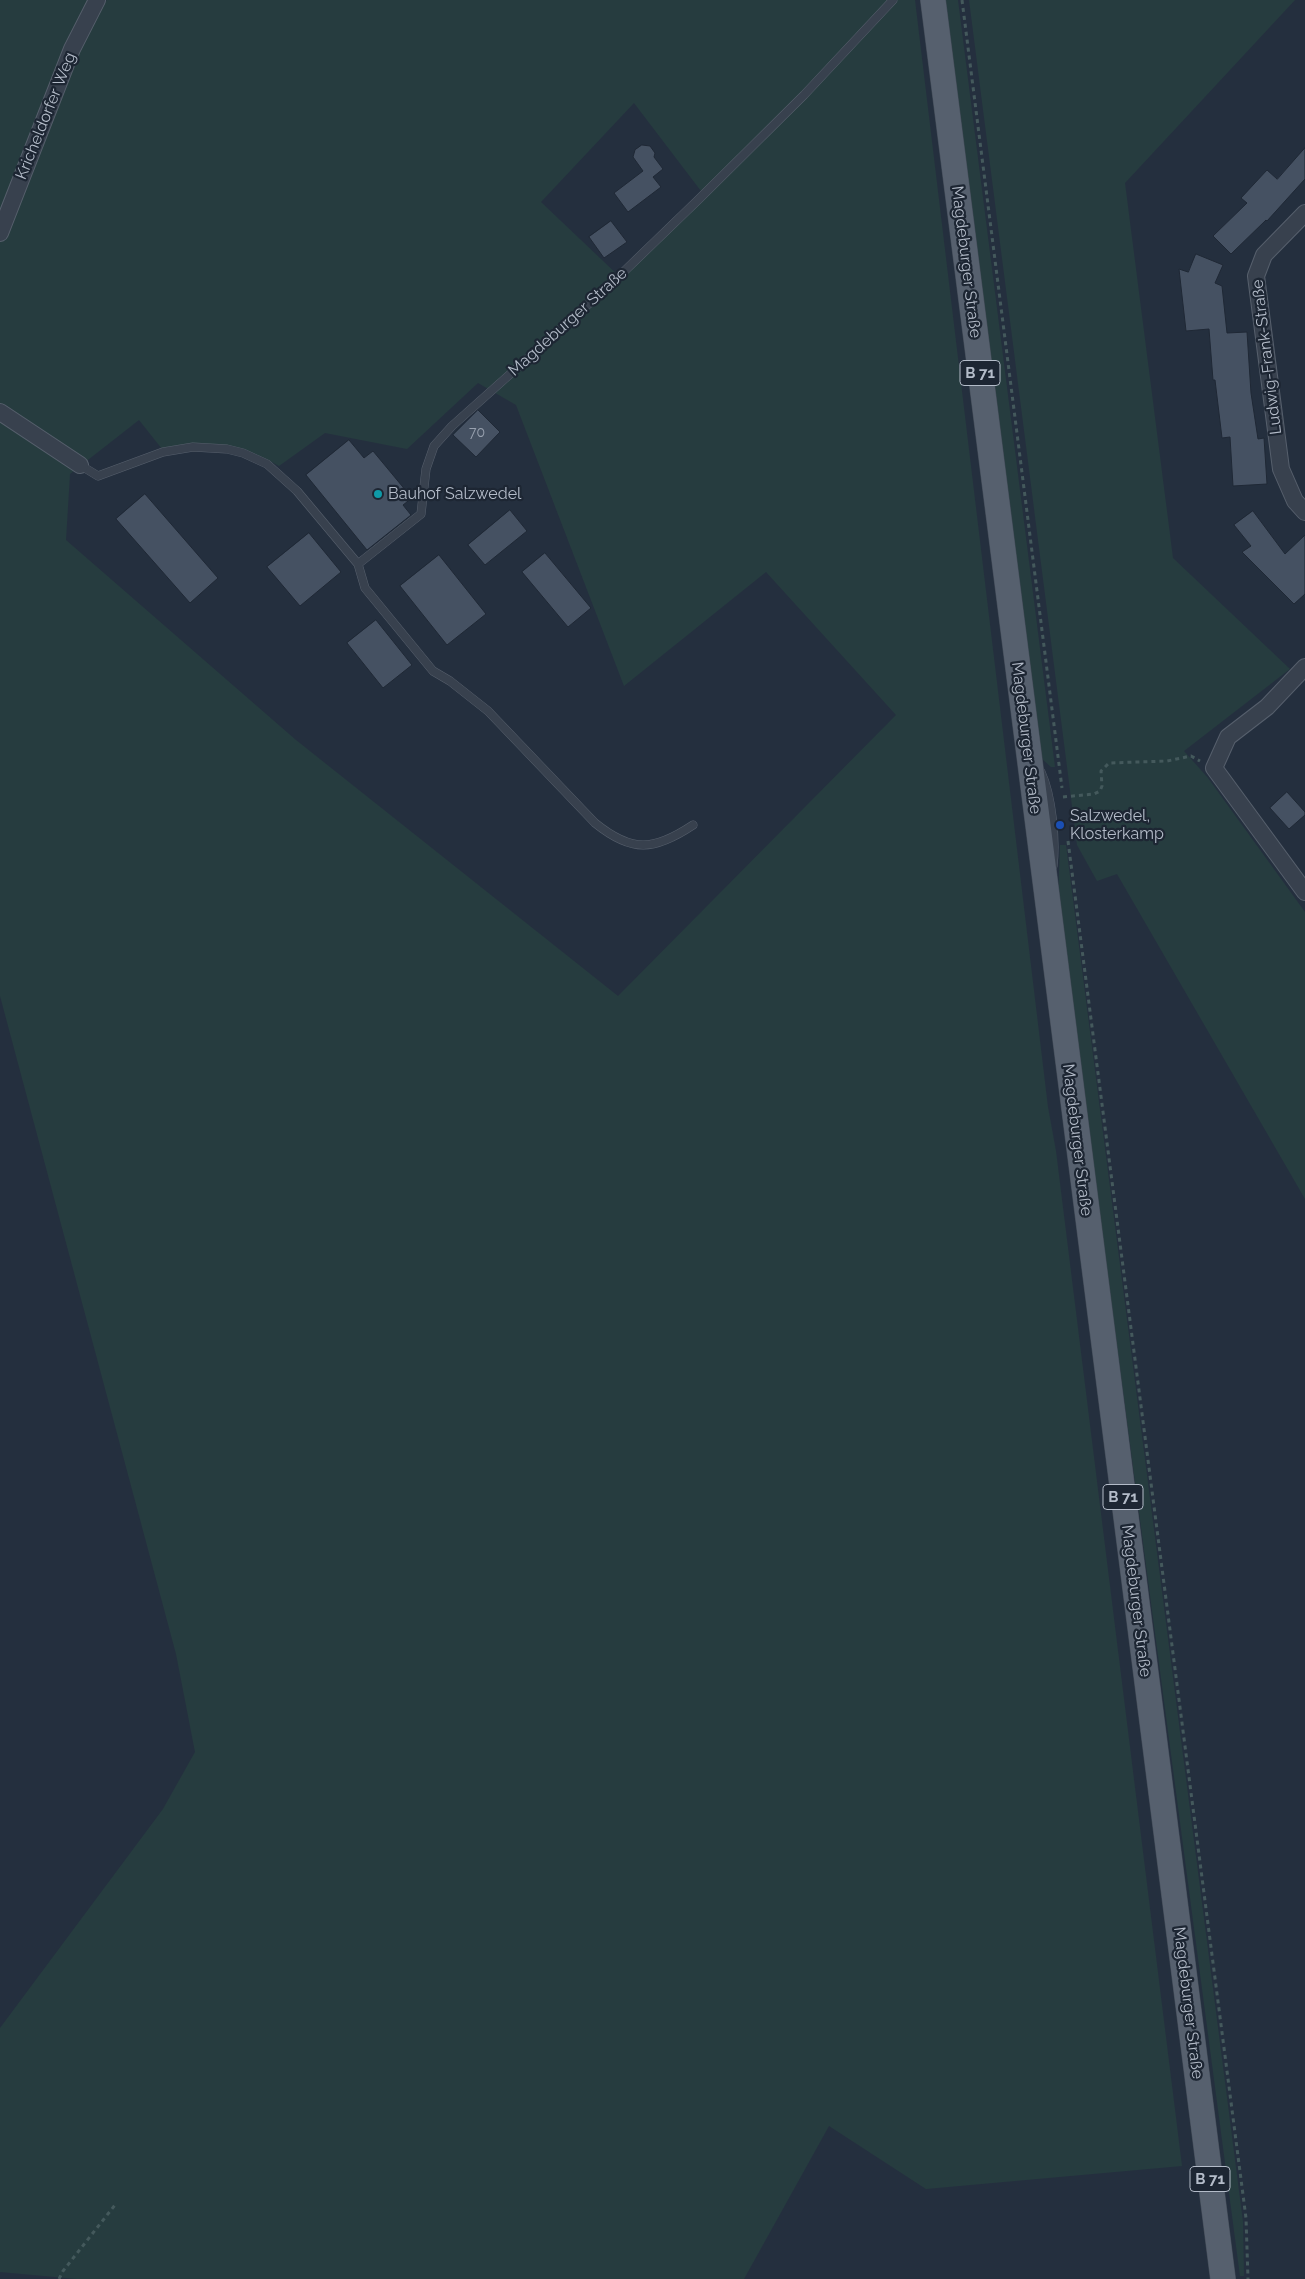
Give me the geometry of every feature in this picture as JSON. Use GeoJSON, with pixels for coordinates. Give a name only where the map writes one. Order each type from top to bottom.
{"type":"FeatureCollection","features":[{"type":"Feature","properties":{"kind":"main road","name":"Magdeburger Straße"},"geometry":{"type":"LineString","coordinates":[[933,0],[1223,2279]]}},
{"type":"Feature","properties":{"kind":"street","name":"Kricheldorfer Weg"},"geometry":{"type":"LineString","coordinates":[[0,233],[72,49],[97,0]]}},
{"type":"Feature","properties":{"kind":"street","name":"Ludwig-Frank-Straße"},"geometry":{"type":"LineString","coordinates":[[1305,213],[1264,255],[1256,276],[1281,469],[1295,502],[1305,512]]}},
{"type":"Feature","properties":{"kind":"street"},"geometry":{"type":"LineString","coordinates":[[0,412],[80,465]]}},
{"type":"Feature","properties":{"kind":"street"},"geometry":{"type":"LineString","coordinates":[[1305,667],[1267,707],[1228,737],[1214,768],[1305,892]]}},
{"type":"Feature","properties":{"kind":"lane","name":"Magdeburger Straße"},"geometry":{"type":"LineString","coordinates":[[358,564],[421,514],[426,469],[434,446],[474,404],[496,388],[611,284],[693,205],[804,94],[893,0]]}},
{"type":"Feature","properties":{"kind":"lane"},"geometry":{"type":"LineString","coordinates":[[80,465],[98,476],[177,449],[209,447],[243,453],[268,464],[297,491],[358,564],[365,588],[433,672],[450,681],[488,711],[595,823],[610,836],[629,844],[653,845],[676,837],[694,825]]}},
{"type":"Feature","properties":{"kind":"path"},"geometry":{"type":"LineString","coordinates":[[962,0],[1064,806]]}},
{"type":"Feature","properties":{"kind":"path"},"geometry":{"type":"LineString","coordinates":[[1063,796],[1094,794],[1100,791],[1102,786],[1101,771],[1109,763],[1167,761],[1191,756],[1214,768]]}},
{"type":"Feature","properties":{"kind":"path"},"geometry":{"type":"LineString","coordinates":[[1068,836],[1246,2218],[1248,2279]]}},
{"type":"Feature","properties":{"kind":"path"},"geometry":{"type":"LineString","coordinates":[[59,2279],[63,2270],[115,2205]]}},
{"type":"Feature","properties":{"kind":"green space"},"geometry":{"type":"Polygon","coordinates":[[[0,0],[101,0],[105,2],[107,0],[915,0],[1048,1107],[1056,1151],[1182,2166],[926,2189],[829,2126],[744,2279],[77,2279],[0,2272],[0,2028],[163,1809],[195,1752],[176,1654],[0,996],[0,0]],[[634,103],[541,202],[622,279],[704,195],[634,103]],[[478,383],[407,449],[325,433],[279,466],[248,451],[222,445],[209,444],[162,449],[139,420],[70,474],[66,540],[296,740],[618,996],[896,715],[766,572],[624,686],[516,405],[478,383]]]}},
{"type":"Feature","properties":{"kind":"green space"},"geometry":{"type":"Polygon","coordinates":[[[944,0],[958,0],[1055,767],[1051,767],[1041,758],[944,0]]]}},
{"type":"Feature","properties":{"kind":"green space"},"geometry":{"type":"Polygon","coordinates":[[[969,0],[1295,0],[1125,183],[1173,558],[1290,669],[1184,751],[1208,778],[1305,912],[1305,1199],[1117,874],[1097,881],[1077,845],[969,0]]]}},
{"type":"Feature","properties":{"kind":"green space"},"geometry":{"type":"Polygon","coordinates":[[[1060,845],[1066,845],[1243,2222],[1244,2276],[1240,2276],[1058,899],[1060,845]]]}},
{"type":"Feature","properties":{"kind":"building"},"geometry":{"type":"Polygon","coordinates":[[[642,145],[650,146],[655,153],[654,157],[663,169],[653,177],[661,187],[628,212],[614,193],[643,171],[633,157],[635,150],[642,145]]]}},
{"type":"Feature","properties":{"kind":"building"},"geometry":{"type":"Polygon","coordinates":[[[1305,148],[1305,179],[1267,221],[1231,254],[1213,236],[1247,203],[1241,198],[1267,170],[1277,179],[1305,148]]]}},
{"type":"Feature","properties":{"kind":"building"},"geometry":{"type":"Polygon","coordinates":[[[611,221],[627,242],[604,258],[589,237],[611,221]]]}},
{"type":"Feature","properties":{"kind":"building"},"geometry":{"type":"Polygon","coordinates":[[[1196,254],[1223,265],[1215,283],[1222,286],[1227,333],[1247,332],[1251,393],[1258,439],[1264,438],[1267,484],[1233,486],[1230,437],[1222,438],[1215,380],[1213,380],[1209,329],[1186,331],[1179,269],[1188,272],[1196,254]]]}},
{"type":"Feature","properties":{"kind":"building"},"geometry":{"type":"Polygon","coordinates":[[[478,410],[500,432],[476,457],[453,435],[478,410]]]}},
{"type":"Feature","properties":{"kind":"building","name":"Bauhof Salzwedel"},"geometry":{"type":"Polygon","coordinates":[[[349,440],[364,458],[373,451],[412,498],[403,505],[411,515],[367,550],[306,475],[349,440]]]}},
{"type":"Feature","properties":{"kind":"building"},"geometry":{"type":"Polygon","coordinates":[[[145,494],[218,578],[190,603],[116,519],[145,494]]]}},
{"type":"Feature","properties":{"kind":"building"},"geometry":{"type":"Polygon","coordinates":[[[510,510],[527,531],[485,565],[468,545],[510,510]]]}},
{"type":"Feature","properties":{"kind":"building"},"geometry":{"type":"Polygon","coordinates":[[[1253,511],[1285,554],[1305,535],[1305,594],[1294,604],[1242,552],[1251,546],[1234,525],[1253,511]]]}},
{"type":"Feature","properties":{"kind":"building"},"geometry":{"type":"Polygon","coordinates":[[[309,533],[341,572],[300,606],[267,567],[309,533]]]}},
{"type":"Feature","properties":{"kind":"building"},"geometry":{"type":"Polygon","coordinates":[[[545,553],[591,608],[568,627],[522,572],[545,553]]]}},
{"type":"Feature","properties":{"kind":"building"},"geometry":{"type":"Polygon","coordinates":[[[439,555],[486,614],[447,645],[400,586],[439,555]]]}},
{"type":"Feature","properties":{"kind":"building"},"geometry":{"type":"Polygon","coordinates":[[[376,620],[412,665],[383,688],[347,643],[376,620]]]}},
{"type":"Feature","properties":{"kind":"building"},"geometry":{"type":"Polygon","coordinates":[[[1287,792],[1305,812],[1305,815],[1289,829],[1270,808],[1287,792]]]}},
{"type":"Feature","properties":{"kind":"place","name":"Bauhof Salzwedel"},"geometry":{"type":"Point","coordinates":[378,494]}},
{"type":"Feature","properties":{"kind":"place","name":"Salzwedel, Klosterkamp"},"geometry":{"type":"Point","coordinates":[1060,825]}}]}
